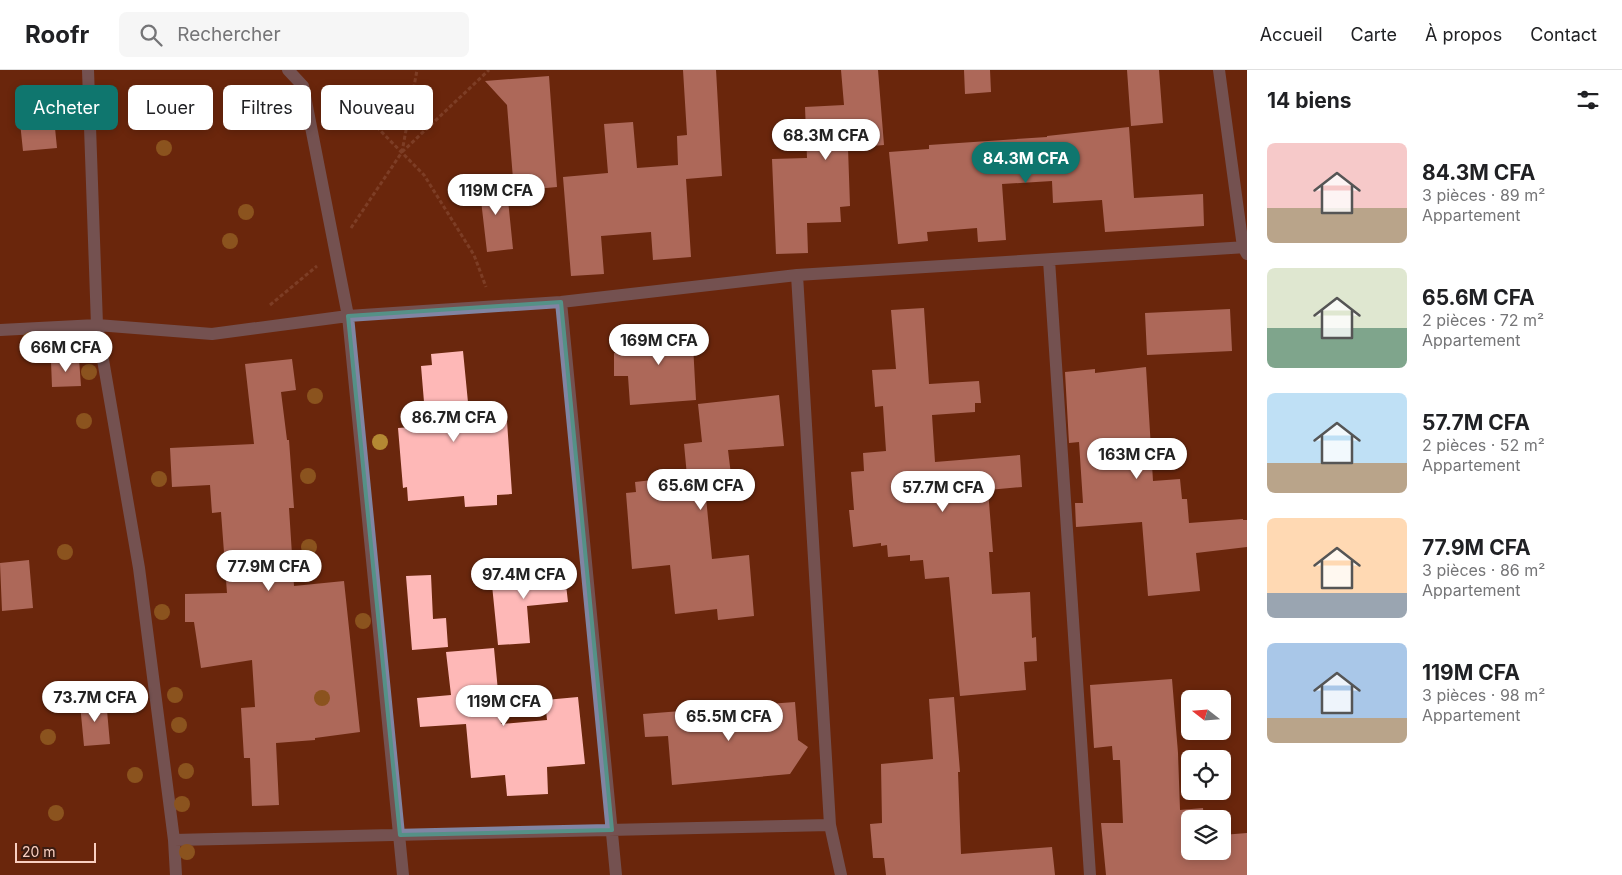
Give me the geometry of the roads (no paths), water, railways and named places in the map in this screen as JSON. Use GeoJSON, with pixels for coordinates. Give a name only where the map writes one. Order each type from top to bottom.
{"type":"FeatureCollection","features":[{"type":"Feature","properties":{"kind":"street"},"geometry":{"type":"LineString","coordinates":[[88,70],[97,325],[139,568],[174,840],[176,875]]}},
{"type":"Feature","properties":{"kind":"street"},"geometry":{"type":"LineString","coordinates":[[288,70],[303,86],[348,316],[403,875]]}},
{"type":"Feature","properties":{"kind":"street"},"geometry":{"type":"LineString","coordinates":[[0,330],[97,325],[212,334],[348,316],[561,302],[797,276],[1246,250],[1219,70]]}},
{"type":"Feature","properties":{"kind":"street"},"geometry":{"type":"LineString","coordinates":[[1049,260],[1090,875]]}},
{"type":"Feature","properties":{"kind":"street"},"geometry":{"type":"LineString","coordinates":[[797,276],[830,825],[841,875]]}},
{"type":"Feature","properties":{"kind":"street"},"geometry":{"type":"LineString","coordinates":[[561,302],[616,875]]}},
{"type":"Feature","properties":{"kind":"street"},"geometry":{"type":"LineString","coordinates":[[174,840],[830,825]]}}]}
